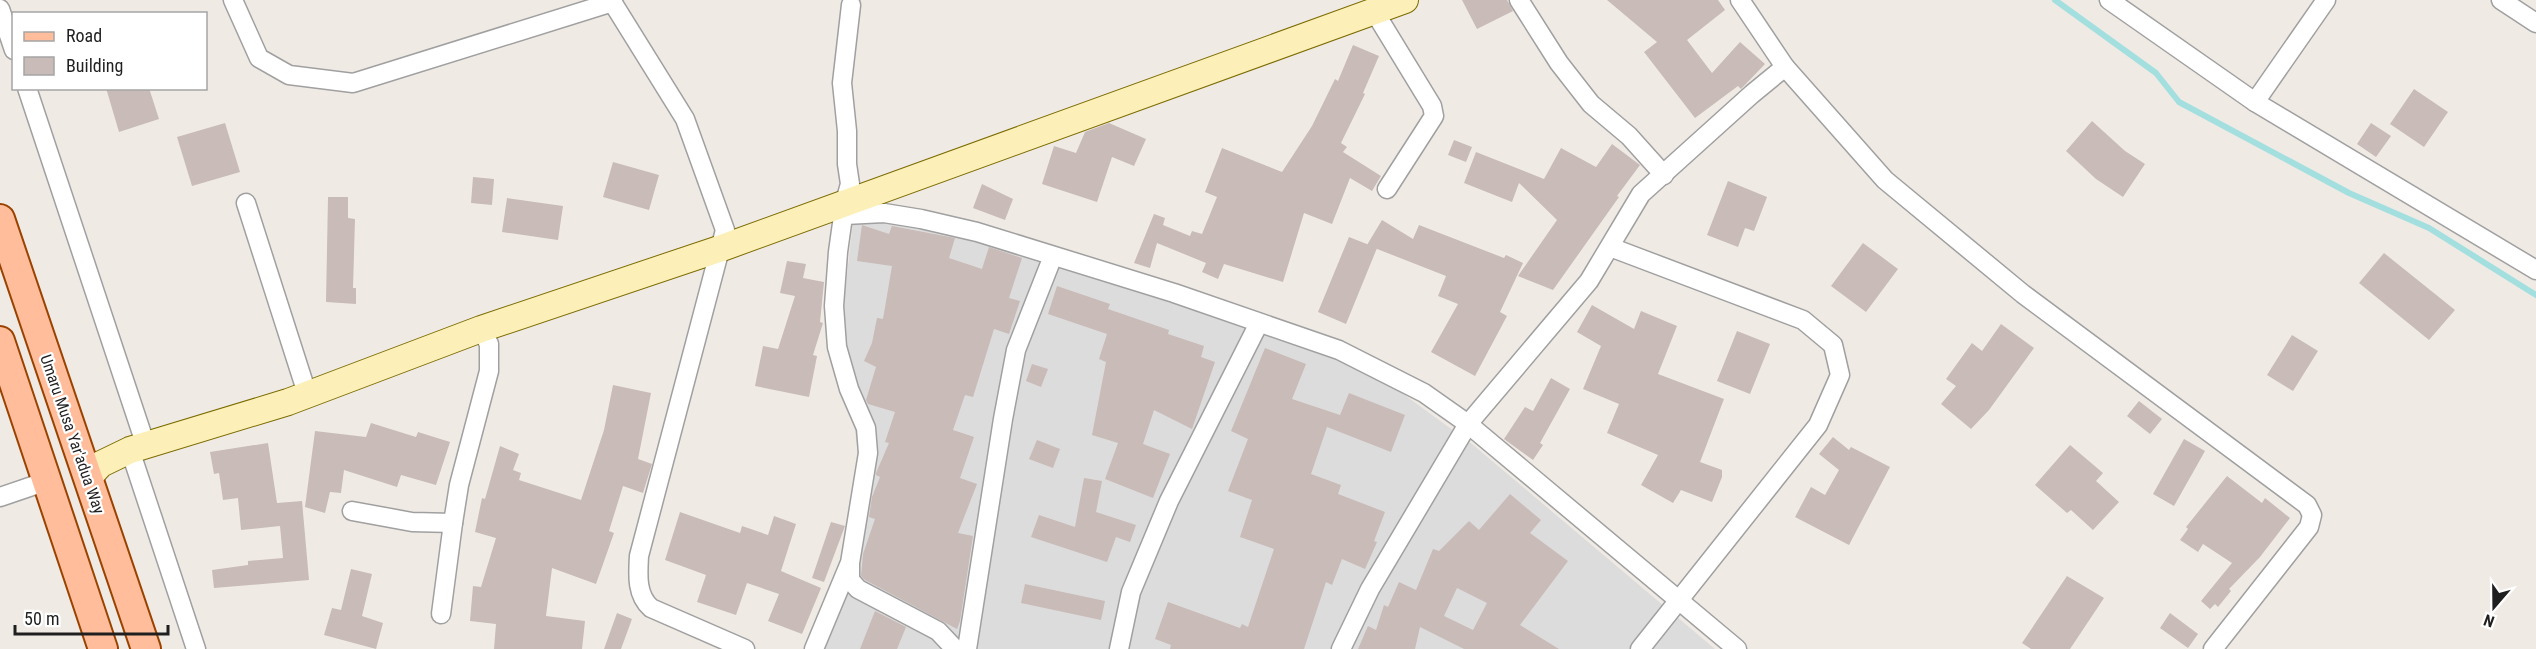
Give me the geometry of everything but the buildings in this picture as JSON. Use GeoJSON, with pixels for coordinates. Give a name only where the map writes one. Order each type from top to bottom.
{"type":"FeatureCollection","features":[{"type":"Feature","properties":{"kind":"main road"},"geometry":{"type":"LineString","coordinates":[[88,478],[101,464],[137,444],[722,239],[847,200],[1365,6],[1405,0]]}},
{"type":"Feature","properties":{"kind":"main road","name":"Umaru Musa Yar'adua Way"},"geometry":{"type":"LineString","coordinates":[[0,219],[147,649]]}},
{"type":"Feature","properties":{"kind":"main road"},"geometry":{"type":"LineString","coordinates":[[77,447],[92,450],[137,444],[288,402],[722,239]]}},
{"type":"Feature","properties":{"kind":"main road"},"geometry":{"type":"LineString","coordinates":[[0,341],[103,649]]}},
{"type":"Feature","properties":{"kind":"street"},"geometry":{"type":"LineString","coordinates":[[233,0],[259,58],[289,75],[353,83],[612,1],[685,119],[722,239],[639,556],[638,577],[644,602],[651,608],[745,649]]}},
{"type":"Feature","properties":{"kind":"street"},"geometry":{"type":"LineString","coordinates":[[1519,0],[1559,63],[1591,104],[1629,136],[1664,175]]}},
{"type":"Feature","properties":{"kind":"street"},"geometry":{"type":"LineString","coordinates":[[1740,0],[1785,67],[1885,180],[2023,294],[2307,505],[2312,515],[2309,526],[2213,649]]}},
{"type":"Feature","properties":{"kind":"street"},"geometry":{"type":"LineString","coordinates":[[2109,0],[2255,102],[2536,270]]}},
{"type":"Feature","properties":{"kind":"street"},"geometry":{"type":"LineString","coordinates":[[2255,102],[2326,0]]}},
{"type":"Feature","properties":{"kind":"street"},"geometry":{"type":"LineString","coordinates":[[2501,0],[2536,23]]}},
{"type":"Feature","properties":{"kind":"street"},"geometry":{"type":"LineString","coordinates":[[851,5],[842,83],[847,131],[847,200],[838,252],[834,306],[837,347],[849,389],[866,428],[868,453],[850,563],[850,580],[858,589],[938,631],[955,649]]}},
{"type":"Feature","properties":{"kind":"street"},"geometry":{"type":"LineString","coordinates":[[1365,6],[1432,106],[1434,116],[1387,189]]}},
{"type":"Feature","properties":{"kind":"street"},"geometry":{"type":"LineString","coordinates":[[0,9],[12,44]]}},
{"type":"Feature","properties":{"kind":"street"},"geometry":{"type":"LineString","coordinates":[[1341,649],[1370,589],[1468,424],[1589,281],[1641,194],[1785,67]]}},
{"type":"Feature","properties":{"kind":"street"},"geometry":{"type":"LineString","coordinates":[[28,90],[137,444],[196,649]]}},
{"type":"Feature","properties":{"kind":"street"},"geometry":{"type":"LineString","coordinates":[[847,200],[884,213],[977,232],[1174,293],[1339,350],[1424,393],[1468,424],[1737,649]]}},
{"type":"Feature","properties":{"kind":"street"},"geometry":{"type":"LineString","coordinates":[[246,203],[304,384]]}},
{"type":"Feature","properties":{"kind":"street"},"geometry":{"type":"LineString","coordinates":[[1610,247],[1803,320],[1833,345],[1839,375],[1818,425],[1640,649]]}},
{"type":"Feature","properties":{"kind":"street"},"geometry":{"type":"LineString","coordinates":[[967,649],[1016,350],[1053,256]]}},
{"type":"Feature","properties":{"kind":"street"},"geometry":{"type":"LineString","coordinates":[[1119,649],[1131,592],[1168,501],[1259,323]]}},
{"type":"Feature","properties":{"kind":"street"},"geometry":{"type":"LineString","coordinates":[[441,614],[459,486],[489,371],[489,344],[481,329]]}},
{"type":"Feature","properties":{"kind":"street"},"geometry":{"type":"LineString","coordinates":[[0,497],[47,481]]}},
{"type":"Feature","properties":{"kind":"street"},"geometry":{"type":"LineString","coordinates":[[352,511],[412,522],[453,523]]}},
{"type":"Feature","properties":{"kind":"street"},"geometry":{"type":"LineString","coordinates":[[814,649],[850,563]]}},
{"type":"Feature","properties":{"kind":"shaded area"},"geometry":{"type":"Polygon","coordinates":[[[855,204],[1179,285],[1351,356],[1472,444],[1715,649],[821,649],[866,525],[842,319],[855,204]]]}},
{"type":"Feature","properties":{"kind":"waterway"},"geometry":{"type":"LineString","coordinates":[[2055,0],[2156,73],[2179,102],[2349,193],[2429,228],[2536,295]]}}]}
